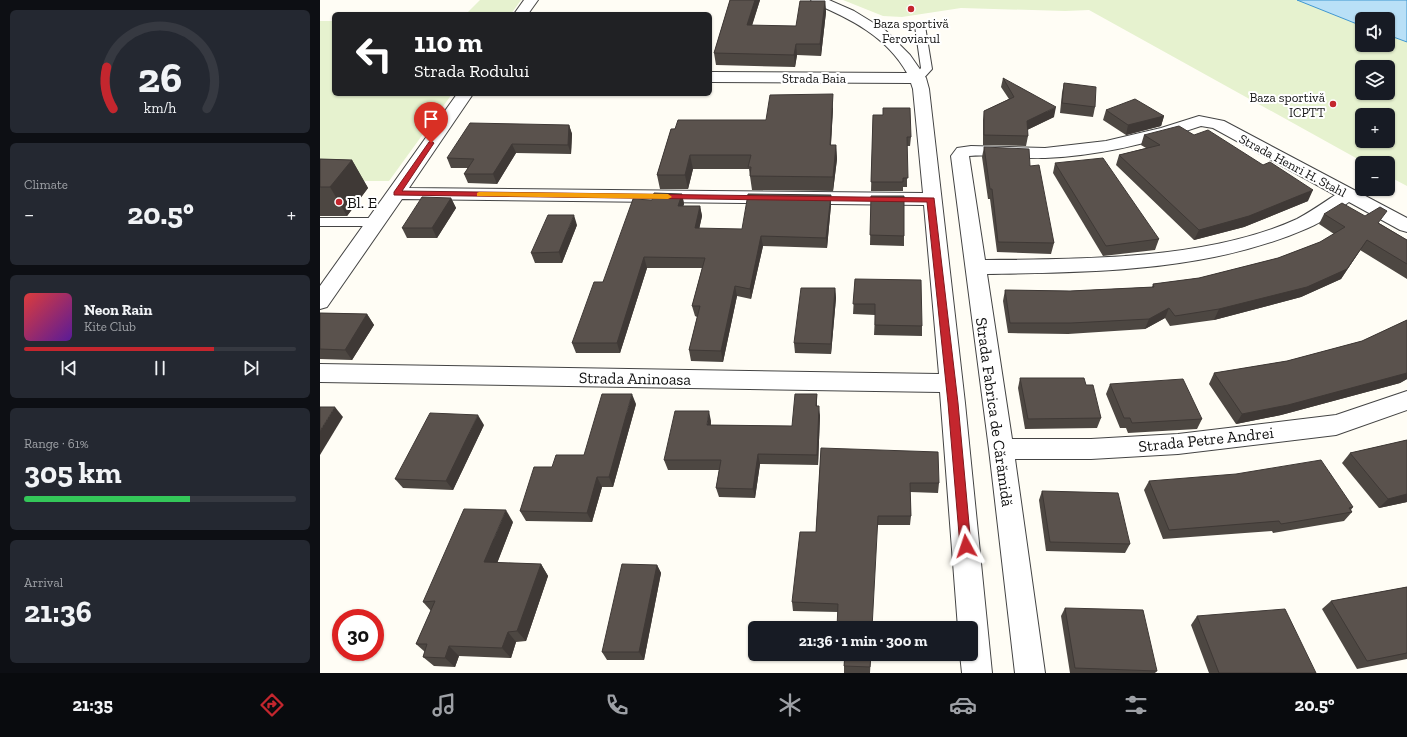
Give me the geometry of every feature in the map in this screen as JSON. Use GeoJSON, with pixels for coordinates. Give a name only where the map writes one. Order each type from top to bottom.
{"type":"FeatureCollection","features":[{"type":"Feature","properties":{"kind":"street"},"geometry":{"type":"LineString","coordinates":[[522,12],[531,0]]}},
{"type":"Feature","properties":{"kind":"street"},"geometry":{"type":"LineString","coordinates":[[818,0],[861,20],[881,34],[903,56],[918,78],[921,89],[977,673]]}},
{"type":"Feature","properties":{"kind":"street","name":"Strada Baia"},"geometry":{"type":"LineString","coordinates":[[712,77],[918,78]]}},
{"type":"Feature","properties":{"kind":"street"},"geometry":{"type":"LineString","coordinates":[[320,302],[465,96]]}},
{"type":"Feature","properties":{"kind":"street","name":"Strada Fabrica de Cărămidă"},"geometry":{"type":"LineString","coordinates":[[1030,673],[1001,449],[960,156],[963,152],[971,151],[1045,153],[1106,146],[1166,132],[1199,121]]}},
{"type":"Feature","properties":{"kind":"street","name":"Strada Henri H. Stahl"},"geometry":{"type":"LineString","coordinates":[[1199,121],[1218,124],[1407,226]]}},
{"type":"Feature","properties":{"kind":"street"},"geometry":{"type":"LineString","coordinates":[[396,193],[931,199]]}},
{"type":"Feature","properties":{"kind":"street"},"geometry":{"type":"LineString","coordinates":[[975,267],[1097,265],[1158,260],[1213,250],[1260,238],[1302,223],[1348,195]]}},
{"type":"Feature","properties":{"kind":"street","name":"Strada Aninoasa"},"geometry":{"type":"LineString","coordinates":[[320,373],[950,383]]}},
{"type":"Feature","properties":{"kind":"street","name":"Strada Petre Andrei"},"geometry":{"type":"LineString","coordinates":[[1001,449],[1107,448],[1178,444],[1336,425],[1407,400]]}},
{"type":"Feature","properties":{"kind":"lane"},"geometry":{"type":"LineString","coordinates":[[918,78],[928,69],[920,26]]}},
{"type":"Feature","properties":{"kind":"lane"},"geometry":{"type":"LineString","coordinates":[[320,222],[376,222]]}},
{"type":"Feature","properties":{"kind":"green space"},"geometry":{"type":"Polygon","coordinates":[[[480,0],[521,0],[512,12],[468,12],[480,0]]]}},
{"type":"Feature","properties":{"kind":"green space","name":"Baza sportivă ICPTT"},"geometry":{"type":"Polygon","coordinates":[[[843,0],[1297,0],[1355,23],[1355,52],[1395,52],[1395,38],[1407,42],[1407,186],[1395,180],[1395,156],[1355,156],[1355,157],[1089,10],[1065,11],[961,8],[902,17],[883,16],[843,0]]]}},
{"type":"Feature","properties":{"kind":"green space"},"geometry":{"type":"Polygon","coordinates":[[[320,21],[332,21],[332,96],[451,96],[389,181],[320,181],[320,21]]]}},
{"type":"Feature","properties":{"kind":"water"},"geometry":{"type":"Polygon","coordinates":[[[1297,0],[1407,0],[1407,42],[1395,38],[1395,12],[1355,12],[1355,23],[1297,0]]]}},
{"type":"Feature","properties":{"kind":"building"},"geometry":{"type":"Polygon","coordinates":[[[730,0],[755,0],[747,25],[796,26],[800,1],[825,1],[820,44],[796,44],[794,55],[714,53],[730,0]]]}},
{"type":"Feature","properties":{"kind":"building"},"geometry":{"type":"Polygon","coordinates":[[[1003,78],[1056,107],[1027,121],[1028,136],[984,135],[984,111],[1014,97],[1003,78]]]}},
{"type":"Feature","properties":{"kind":"building"},"geometry":{"type":"Polygon","coordinates":[[[1064,83],[1096,87],[1095,107],[1062,103],[1064,83]]]}},
{"type":"Feature","properties":{"kind":"building"},"geometry":{"type":"Polygon","coordinates":[[[833,94],[830,145],[836,145],[833,177],[750,176],[751,167],[748,167],[751,155],[690,155],[685,175],[657,175],[671,129],[675,129],[678,120],[766,120],[770,95],[833,94]]]}},
{"type":"Feature","properties":{"kind":"building"},"geometry":{"type":"Polygon","coordinates":[[[1135,99],[1164,116],[1128,125],[1106,110],[1135,99]]]}},
{"type":"Feature","properties":{"kind":"building"},"geometry":{"type":"Polygon","coordinates":[[[883,108],[910,108],[911,137],[907,137],[908,178],[903,178],[903,182],[871,182],[873,115],[883,115],[883,108]]]}},
{"type":"Feature","properties":{"kind":"building"},"geometry":{"type":"Polygon","coordinates":[[[470,123],[569,125],[568,145],[512,144],[493,174],[464,174],[474,159],[447,158],[470,123]]]}},
{"type":"Feature","properties":{"kind":"building"},"geometry":{"type":"Polygon","coordinates":[[[1179,126],[1194,135],[1208,130],[1263,165],[1270,162],[1313,190],[1249,216],[1199,230],[1119,155],[1160,145],[1144,135],[1179,126]]]}},
{"type":"Feature","properties":{"kind":"building"},"geometry":{"type":"Polygon","coordinates":[[[984,147],[1029,149],[1030,166],[1039,165],[1054,243],[998,242],[992,189],[990,189],[984,147]]]}},
{"type":"Feature","properties":{"kind":"building"},"geometry":{"type":"Polygon","coordinates":[[[1103,158],[1159,239],[1106,246],[1055,163],[1103,158]]]}},
{"type":"Feature","properties":{"kind":"building"},"geometry":{"type":"Polygon","coordinates":[[[320,159],[352,160],[330,187],[320,187],[320,159]]]}},
{"type":"Feature","properties":{"kind":"building"},"geometry":{"type":"Polygon","coordinates":[[[654,193],[682,194],[678,206],[700,206],[695,228],[742,229],[748,194],[831,195],[826,238],[761,236],[750,289],[735,286],[721,351],[689,350],[700,306],[692,306],[705,258],[644,257],[617,343],[572,343],[594,282],[603,282],[633,199],[652,200],[654,193]]]}},
{"type":"Feature","properties":{"kind":"building"},"geometry":{"type":"Polygon","coordinates":[[[871,196],[904,196],[904,236],[870,235],[871,196]]]}},
{"type":"Feature","properties":{"kind":"building"},"geometry":{"type":"Polygon","coordinates":[[[422,197],[451,198],[432,228],[402,228],[422,197]]]}},
{"type":"Feature","properties":{"kind":"building"},"geometry":{"type":"Polygon","coordinates":[[[1342,203],[1365,216],[1380,207],[1387,211],[1378,223],[1407,240],[1407,264],[1367,240],[1347,269],[1307,287],[1219,309],[1175,316],[1169,308],[1149,319],[1071,323],[1010,323],[1005,290],[1070,291],[1154,287],[1153,284],[1199,278],[1278,258],[1320,242],[1345,227],[1324,214],[1342,203]]]}},
{"type":"Feature","properties":{"kind":"building"},"geometry":{"type":"Polygon","coordinates":[[[548,215],[574,215],[559,252],[531,253],[548,215]]]}},
{"type":"Feature","properties":{"kind":"building"},"geometry":{"type":"Polygon","coordinates":[[[855,279],[921,280],[922,326],[875,325],[875,304],[853,304],[855,279]]]}},
{"type":"Feature","properties":{"kind":"building"},"geometry":{"type":"Polygon","coordinates":[[[801,288],[835,288],[831,344],[794,343],[801,288]]]}},
{"type":"Feature","properties":{"kind":"building"},"geometry":{"type":"Polygon","coordinates":[[[320,313],[367,314],[345,350],[320,349],[320,313]]]}},
{"type":"Feature","properties":{"kind":"building"},"geometry":{"type":"Polygon","coordinates":[[[1407,320],[1407,373],[1288,405],[1242,414],[1214,373],[1287,361],[1362,341],[1407,320]]]}},
{"type":"Feature","properties":{"kind":"building"},"geometry":{"type":"Polygon","coordinates":[[[1020,378],[1084,378],[1086,385],[1093,385],[1101,418],[1028,419],[1020,378]]]}},
{"type":"Feature","properties":{"kind":"building"},"geometry":{"type":"Polygon","coordinates":[[[1183,379],[1202,419],[1132,423],[1130,418],[1124,418],[1110,384],[1183,379]]]}},
{"type":"Feature","properties":{"kind":"building"},"geometry":{"type":"Polygon","coordinates":[[[602,394],[632,394],[609,477],[597,477],[587,513],[520,511],[534,467],[552,467],[556,455],[584,455],[602,394]]]}},
{"type":"Feature","properties":{"kind":"building"},"geometry":{"type":"Polygon","coordinates":[[[795,394],[817,394],[816,406],[819,406],[817,455],[758,454],[753,489],[716,488],[721,460],[664,460],[675,411],[709,411],[707,425],[792,426],[795,394]]]}},
{"type":"Feature","properties":{"kind":"building"},"geometry":{"type":"Polygon","coordinates":[[[320,407],[335,407],[320,431],[320,407]]]}},
{"type":"Feature","properties":{"kind":"building"},"geometry":{"type":"Polygon","coordinates":[[[430,413],[478,415],[446,481],[395,479],[430,413]]]}},
{"type":"Feature","properties":{"kind":"building"},"geometry":{"type":"Polygon","coordinates":[[[1407,440],[1407,494],[1388,499],[1350,453],[1407,440]]]}},
{"type":"Feature","properties":{"kind":"building"},"geometry":{"type":"Polygon","coordinates":[[[821,448],[938,452],[939,483],[910,483],[911,516],[878,516],[872,621],[837,621],[838,604],[792,602],[800,532],[816,532],[821,448]]]}},
{"type":"Feature","properties":{"kind":"building"},"geometry":{"type":"Polygon","coordinates":[[[1321,460],[1353,507],[1349,508],[1352,512],[1281,524],[1279,521],[1169,530],[1149,481],[1236,474],[1321,460]]]}},
{"type":"Feature","properties":{"kind":"building"},"geometry":{"type":"Polygon","coordinates":[[[1042,491],[1118,493],[1130,544],[1050,542],[1042,491]]]}},
{"type":"Feature","properties":{"kind":"building"},"geometry":{"type":"Polygon","coordinates":[[[464,509],[506,510],[484,562],[541,564],[517,631],[508,632],[502,648],[449,646],[445,658],[423,657],[427,644],[416,644],[435,601],[423,602],[464,509]]]}},
{"type":"Feature","properties":{"kind":"building"},"geometry":{"type":"Polygon","coordinates":[[[622,564],[657,565],[639,652],[602,652],[622,564]]]}},
{"type":"Feature","properties":{"kind":"building"},"geometry":{"type":"Polygon","coordinates":[[[1407,587],[1407,653],[1367,661],[1331,601],[1407,587]]]}},
{"type":"Feature","properties":{"kind":"building"},"geometry":{"type":"Polygon","coordinates":[[[1065,608],[1143,610],[1157,671],[1075,668],[1065,608]]]}},
{"type":"Feature","properties":{"kind":"building"},"geometry":{"type":"Polygon","coordinates":[[[1285,609],[1316,673],[1219,673],[1197,616],[1285,609]]]}},
{"type":"Feature","properties":{"kind":"building"},"geometry":{"type":"Polygon","coordinates":[[[844,661],[870,661],[870,667],[844,666],[844,661]]]}},
{"type":"Feature","properties":{"kind":"slow traffic"},"geometry":{"type":"LineString","coordinates":[[479,195],[668,197]]}},
{"type":"Feature","properties":{"kind":"place","name":"Baza sportivă Feroviarul"},"geometry":{"type":"Point","coordinates":[911,9]}},
{"type":"Feature","properties":{"kind":"place","name":"Baza sportivă ICPTT"},"geometry":{"type":"Point","coordinates":[1333,104]}},
{"type":"Feature","properties":{"kind":"place","name":"Bl. E"},"geometry":{"type":"Point","coordinates":[339,202]}},
{"type":"Feature","properties":{"kind":"route"},"geometry":{"type":"LineString","coordinates":[[431,143],[396,193],[931,199],[953,403],[966,546]]}}]}
